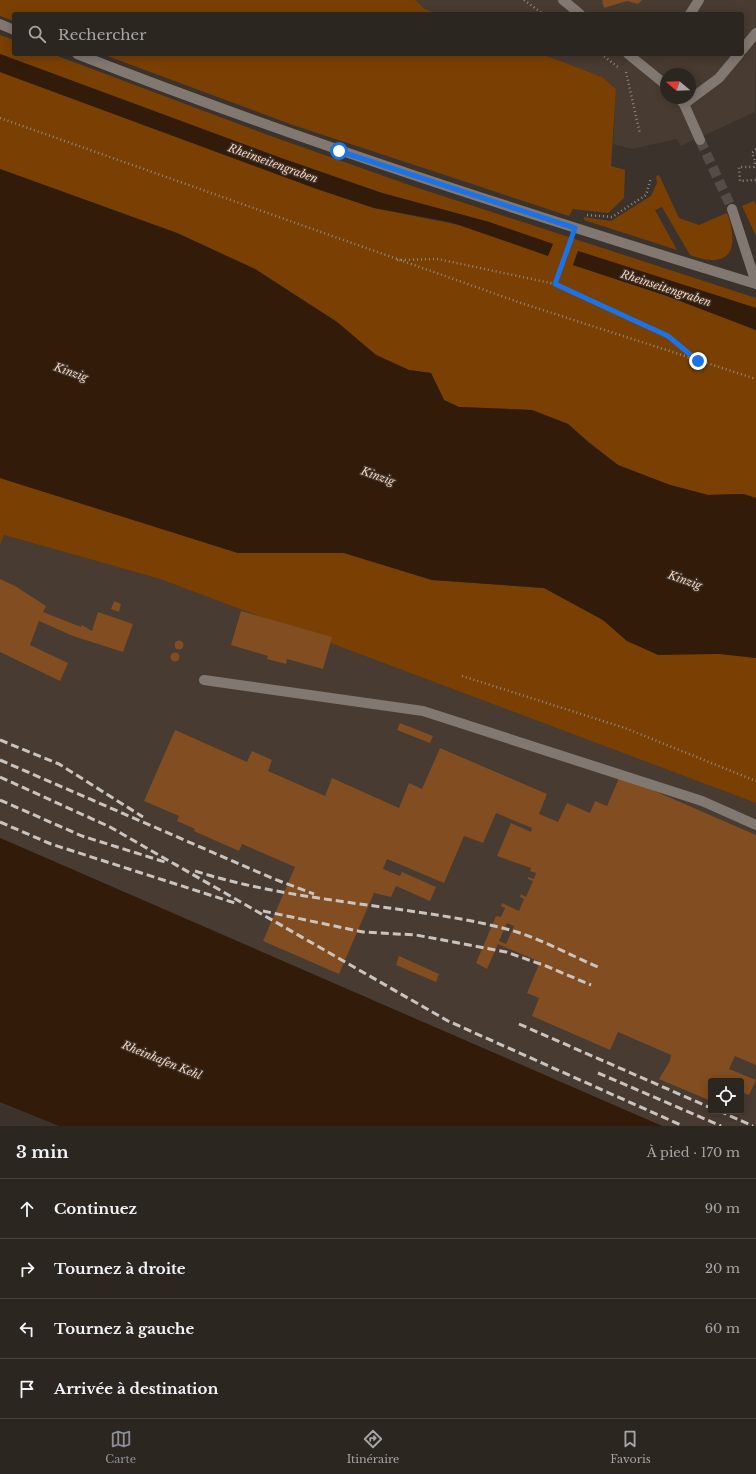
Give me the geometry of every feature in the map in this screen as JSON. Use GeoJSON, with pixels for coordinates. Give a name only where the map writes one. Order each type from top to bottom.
{"type":"FeatureCollection","features":[{"type":"Feature","properties":{"kind":"street"},"geometry":{"type":"LineString","coordinates":[[563,0],[578,12]]}},
{"type":"Feature","properties":{"kind":"street"},"geometry":{"type":"LineString","coordinates":[[691,12],[699,0]]}},
{"type":"Feature","properties":{"kind":"street"},"geometry":{"type":"LineString","coordinates":[[0,24],[12,29]]}},
{"type":"Feature","properties":{"kind":"street"},"geometry":{"type":"LineString","coordinates":[[744,48],[756,33]]}},
{"type":"Feature","properties":{"kind":"street"},"geometry":{"type":"LineString","coordinates":[[82,56],[339,151],[575,228],[756,284]]}},
{"type":"Feature","properties":{"kind":"street"},"geometry":{"type":"LineString","coordinates":[[630,56],[660,80]]}},
{"type":"Feature","properties":{"kind":"street"},"geometry":{"type":"LineString","coordinates":[[696,92],[719,78],[737,56]]}},
{"type":"Feature","properties":{"kind":"street"},"geometry":{"type":"LineString","coordinates":[[682,104],[700,140]]}},
{"type":"Feature","properties":{"kind":"street"},"geometry":{"type":"LineString","coordinates":[[732,209],[756,284]]}},
{"type":"Feature","properties":{"kind":"street"},"geometry":{"type":"LineString","coordinates":[[204,680],[423,711],[702,802],[756,825]]}},
{"type":"Feature","properties":{"kind":"path"},"geometry":{"type":"LineString","coordinates":[[524,0],[539,12]]}},
{"type":"Feature","properties":{"kind":"path"},"geometry":{"type":"LineString","coordinates":[[604,56],[626,72],[640,134]]}},
{"type":"Feature","properties":{"kind":"path"},"geometry":{"type":"LineString","coordinates":[[0,118],[521,304],[756,379]]}},
{"type":"Feature","properties":{"kind":"path"},"geometry":{"type":"LineString","coordinates":[[756,149],[752,152],[755,161],[754,167],[739,167],[740,181],[756,180]]}},
{"type":"Feature","properties":{"kind":"path"},"geometry":{"type":"LineString","coordinates":[[555,284],[577,220],[581,216],[612,217],[646,195],[651,178]]}},
{"type":"Feature","properties":{"kind":"path"},"geometry":{"type":"LineString","coordinates":[[395,260],[438,260],[555,284],[668,336],[698,361]]}},
{"type":"Feature","properties":{"kind":"path"},"geometry":{"type":"LineString","coordinates":[[462,676],[625,728],[756,781]]}},
{"type":"Feature","properties":{"kind":"shaded area"},"geometry":{"type":"Polygon","coordinates":[[[0,0],[415,0],[425,9],[433,12],[12,12],[12,20],[0,16],[0,0]]]}},
{"type":"Feature","properties":{"kind":"shaded area"},"geometry":{"type":"Polygon","coordinates":[[[415,0],[756,0],[755,112],[681,146],[676,139],[633,149],[613,144],[616,89],[602,77],[547,56],[744,56],[744,12],[433,12],[425,9],[415,0]]]}},
{"type":"Feature","properties":{"kind":"shaded area"},"geometry":{"type":"Polygon","coordinates":[[[0,35],[12,39],[12,56],[57,56],[265,134],[412,186],[756,298],[756,308],[578,251],[573,265],[667,296],[756,330],[756,498],[743,494],[708,495],[670,485],[618,465],[568,424],[532,410],[459,407],[444,400],[431,373],[409,370],[376,355],[337,322],[255,269],[177,233],[0,169],[0,72],[317,189],[374,208],[553,244],[489,222],[382,193],[281,158],[0,54],[0,35]]]}},
{"type":"Feature","properties":{"kind":"shaded area"},"geometry":{"type":"Polygon","coordinates":[[[107,56],[547,56],[602,77],[616,89],[611,166],[625,170],[624,198],[608,213],[573,209],[569,216],[290,124],[107,56]]]}},
{"type":"Feature","properties":{"kind":"shaded area"},"geometry":{"type":"Polygon","coordinates":[[[659,175],[679,218],[699,225],[727,213],[731,227],[732,243],[727,255],[720,259],[711,260],[690,255],[662,207],[655,210],[677,250],[584,220],[584,217],[611,221],[651,196],[657,183],[656,176],[659,175]]]}},
{"type":"Feature","properties":{"kind":"shaded area"},"geometry":{"type":"Polygon","coordinates":[[[754,201],[756,205],[756,236],[742,206],[754,201]]]}},
{"type":"Feature","properties":{"kind":"shaded area"},"geometry":{"type":"Polygon","coordinates":[[[0,478],[238,553],[344,553],[432,580],[544,588],[603,620],[627,641],[756,658],[756,803],[160,579],[4,535],[0,545],[0,478]]]}},
{"type":"Feature","properties":{"kind":"shaded area"},"geometry":{"type":"Polygon","coordinates":[[[4,535],[160,579],[756,803],[756,1126],[662,1126],[0,838],[0,545],[4,535]]]}},
{"type":"Feature","properties":{"kind":"water","name":"Rheinseitengraben"},"geometry":{"type":"Polygon","coordinates":[[[0,54],[281,158],[382,193],[489,222],[553,244],[548,256],[450,222],[374,208],[317,189],[0,72],[0,54]]]}},
{"type":"Feature","properties":{"kind":"water","name":"Kinzig"},"geometry":{"type":"Polygon","coordinates":[[[0,169],[177,233],[255,269],[337,322],[376,355],[409,370],[431,373],[444,400],[459,407],[532,410],[568,424],[589,443],[618,465],[670,485],[708,495],[743,494],[756,498],[756,658],[719,654],[658,655],[627,641],[603,620],[544,588],[432,580],[344,553],[238,553],[0,478],[0,169]]]}},
{"type":"Feature","properties":{"kind":"water","name":"Rheinseitengraben"},"geometry":{"type":"Polygon","coordinates":[[[578,251],[756,308],[756,330],[667,296],[573,265],[578,251]]]}},
{"type":"Feature","properties":{"kind":"water","name":"Rheinhafen Kehl"},"geometry":{"type":"Polygon","coordinates":[[[0,838],[662,1126],[59,1126],[0,1102],[0,838]]]}},
{"type":"Feature","properties":{"kind":"building"},"geometry":{"type":"Polygon","coordinates":[[[602,0],[642,0],[638,4],[627,1],[604,8],[602,0]]]}},
{"type":"Feature","properties":{"kind":"building"},"geometry":{"type":"Polygon","coordinates":[[[0,579],[15,586],[46,606],[43,612],[81,627],[82,625],[92,631],[98,612],[133,624],[123,652],[73,636],[39,621],[30,645],[68,663],[60,681],[0,652],[0,579]]]}},
{"type":"Feature","properties":{"kind":"building"},"geometry":{"type":"Polygon","coordinates":[[[114,601],[121,604],[119,612],[111,609],[114,601]]]}},
{"type":"Feature","properties":{"kind":"building"},"geometry":{"type":"Polygon","coordinates":[[[241,611],[332,637],[323,669],[287,659],[286,664],[267,659],[268,656],[231,645],[241,611]]]}},
{"type":"Feature","properties":{"kind":"building"},"geometry":{"type":"Polygon","coordinates":[[[179,640],[184,645],[179,650],[174,645],[179,640]]]}},
{"type":"Feature","properties":{"kind":"building"},"geometry":{"type":"Polygon","coordinates":[[[175,652],[180,657],[175,662],[170,657],[175,652]]]}},
{"type":"Feature","properties":{"kind":"building"},"geometry":{"type":"Polygon","coordinates":[[[400,723],[433,736],[430,743],[397,730],[400,723]]]}},
{"type":"Feature","properties":{"kind":"building"},"geometry":{"type":"Polygon","coordinates":[[[175,730],[247,762],[252,751],[272,760],[268,771],[325,796],[332,778],[399,808],[409,783],[422,789],[440,748],[547,794],[539,814],[558,822],[567,803],[590,813],[595,801],[607,806],[620,776],[756,835],[756,1065],[735,1056],[729,1069],[756,1080],[749,1095],[744,1093],[744,1078],[708,1078],[708,1100],[659,1079],[670,1061],[671,1055],[618,1032],[610,1050],[532,1016],[539,998],[527,993],[540,962],[498,944],[487,969],[476,963],[496,916],[501,917],[505,908],[501,906],[502,903],[519,911],[524,899],[520,897],[521,894],[526,897],[533,881],[528,879],[528,877],[534,879],[536,873],[530,871],[531,868],[497,856],[511,823],[531,832],[532,828],[496,813],[483,843],[464,836],[444,883],[387,859],[383,869],[400,876],[402,872],[436,887],[430,901],[396,886],[391,897],[374,893],[339,974],[263,941],[295,867],[242,844],[239,851],[194,831],[195,829],[177,821],[179,816],[144,801],[175,730]],[[507,923],[499,941],[506,944],[514,926],[507,923]]]}},
{"type":"Feature","properties":{"kind":"building"},"geometry":{"type":"Polygon","coordinates":[[[399,956],[439,974],[436,982],[396,965],[399,956]]]}},
{"type":"Feature","properties":{"kind":"tunnel"},"geometry":{"type":"LineString","coordinates":[[700,140],[732,209]]}},
{"type":"Feature","properties":{"kind":"railway"},"geometry":{"type":"LineString","coordinates":[[0,740],[59,764],[143,817]]}},
{"type":"Feature","properties":{"kind":"railway"},"geometry":{"type":"LineString","coordinates":[[0,760],[274,879],[314,894]]}},
{"type":"Feature","properties":{"kind":"railway"},"geometry":{"type":"LineString","coordinates":[[0,777],[110,827],[448,1021],[683,1126]]}},
{"type":"Feature","properties":{"kind":"railway"},"geometry":{"type":"LineString","coordinates":[[0,800],[82,836],[165,862]]}},
{"type":"Feature","properties":{"kind":"railway"},"geometry":{"type":"LineString","coordinates":[[0,822],[51,844],[238,904]]}},
{"type":"Feature","properties":{"kind":"railway"},"geometry":{"type":"LineString","coordinates":[[195,871],[267,889],[316,898],[438,915],[501,928],[538,940],[598,967]]}},
{"type":"Feature","properties":{"kind":"railway"},"geometry":{"type":"LineString","coordinates":[[263,911],[363,932],[416,935],[506,952],[546,966],[591,985]]}},
{"type":"Feature","properties":{"kind":"railway"},"geometry":{"type":"LineString","coordinates":[[519,1024],[708,1107]]}},
{"type":"Feature","properties":{"kind":"railway"},"geometry":{"type":"LineString","coordinates":[[598,1073],[721,1126]]}},
{"type":"Feature","properties":{"kind":"railway"},"geometry":{"type":"LineString","coordinates":[[726,1114],[753,1126]]}},
{"type":"Feature","properties":{"kind":"route"},"geometry":{"type":"LineString","coordinates":[[339,151],[575,228],[555,284],[668,336],[698,361]]}}]}
